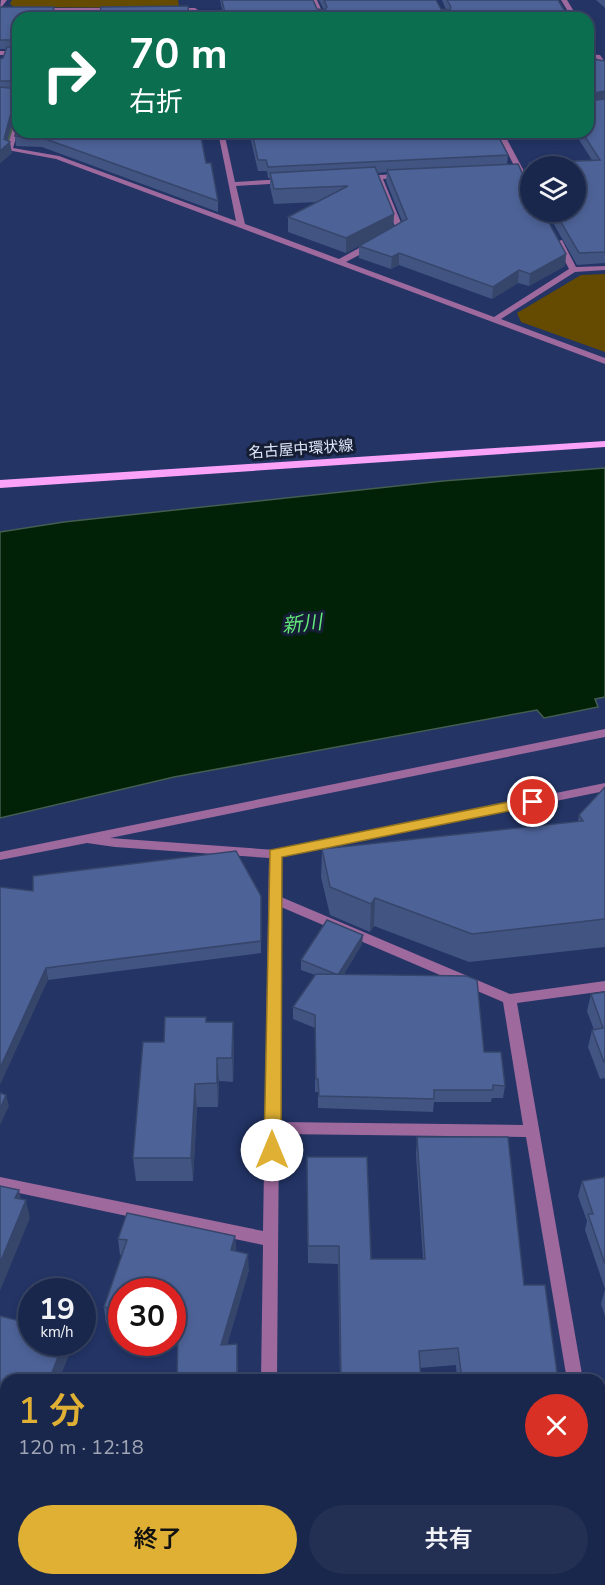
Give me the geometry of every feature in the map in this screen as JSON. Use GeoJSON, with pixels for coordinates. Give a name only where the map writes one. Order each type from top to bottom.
{"type":"FeatureCollection","features":[{"type":"Feature","properties":{"kind":"main road","name":"名古屋中環状線"},"geometry":{"type":"LineString","coordinates":[[0,484],[605,444]]}},
{"type":"Feature","properties":{"kind":"street"},"geometry":{"type":"LineString","coordinates":[[4,0],[0,9],[11,10]]}},
{"type":"Feature","properties":{"kind":"street"},"geometry":{"type":"LineString","coordinates":[[160,10],[195,10],[193,0]]}},
{"type":"Feature","properties":{"kind":"street"},"geometry":{"type":"LineString","coordinates":[[34,10],[126,10]]}},
{"type":"Feature","properties":{"kind":"street"},"geometry":{"type":"LineString","coordinates":[[594,56],[598,56],[605,67]]}},
{"type":"Feature","properties":{"kind":"street"},"geometry":{"type":"LineString","coordinates":[[12,133],[4,150],[57,157],[605,361]]}},
{"type":"Feature","properties":{"kind":"street"},"geometry":{"type":"LineString","coordinates":[[222,138],[241,225]]}},
{"type":"Feature","properties":{"kind":"street"},"geometry":{"type":"LineString","coordinates":[[503,138],[520,170],[509,170]]}},
{"type":"Feature","properties":{"kind":"street"},"geometry":{"type":"LineString","coordinates":[[368,177],[412,175]]}},
{"type":"Feature","properties":{"kind":"street"},"geometry":{"type":"LineString","coordinates":[[341,261],[400,230],[379,177]]}},
{"type":"Feature","properties":{"kind":"street"},"geometry":{"type":"LineString","coordinates":[[232,184],[289,181]]}},
{"type":"Feature","properties":{"kind":"street"},"geometry":{"type":"LineString","coordinates":[[552,230],[573,270]]}},
{"type":"Feature","properties":{"kind":"street"},"geometry":{"type":"LineString","coordinates":[[496,319],[573,270],[605,268]]}},
{"type":"Feature","properties":{"kind":"street"},"geometry":{"type":"LineString","coordinates":[[0,856],[605,733]]}},
{"type":"Feature","properties":{"kind":"street"},"geometry":{"type":"LineString","coordinates":[[83,838],[115,843],[275,854],[605,787]]}},
{"type":"Feature","properties":{"kind":"street"},"geometry":{"type":"LineString","coordinates":[[269,1374],[275,854]]}},
{"type":"Feature","properties":{"kind":"street"},"geometry":{"type":"LineString","coordinates":[[274,899],[509,999],[605,986]]}},
{"type":"Feature","properties":{"kind":"street"},"geometry":{"type":"LineString","coordinates":[[509,999],[574,1374]]}},
{"type":"Feature","properties":{"kind":"street"},"geometry":{"type":"LineString","coordinates":[[273,1128],[532,1131]]}},
{"type":"Feature","properties":{"kind":"street"},"geometry":{"type":"LineString","coordinates":[[0,1183],[272,1240]]}},
{"type":"Feature","properties":{"kind":"shaded area"},"geometry":{"type":"Polygon","coordinates":[[[12,0],[178,0],[179,6],[171,8],[14,7],[10,4],[12,0]]]}},
{"type":"Feature","properties":{"kind":"shaded area"},"geometry":{"type":"Polygon","coordinates":[[[605,274],[605,352],[521,322],[517,313],[581,275],[605,274]]]}},
{"type":"Feature","properties":{"kind":"water","name":"新川"},"geometry":{"type":"Polygon","coordinates":[[[605,468],[605,697],[595,699],[598,707],[544,718],[537,710],[174,777],[0,818],[0,532],[64,522],[443,481],[605,468]]]}},
{"type":"Feature","properties":{"kind":"building"},"geometry":{"type":"Polygon","coordinates":[[[222,0],[313,0],[317,9],[325,10],[327,7],[324,0],[436,0],[441,9],[450,10],[451,7],[447,0],[558,0],[565,12],[225,12],[222,0]]]}},
{"type":"Feature","properties":{"kind":"building"},"geometry":{"type":"Polygon","coordinates":[[[188,6],[188,12],[100,12],[101,7],[188,6]]]}},
{"type":"Feature","properties":{"kind":"building"},"geometry":{"type":"Polygon","coordinates":[[[0,7],[54,7],[53,12],[12,12],[12,40],[0,40],[0,7]]]}},
{"type":"Feature","properties":{"kind":"building"},"geometry":{"type":"Polygon","coordinates":[[[7,47],[12,47],[12,81],[0,81],[0,59],[3,58],[7,47]]]}},
{"type":"Feature","properties":{"kind":"building"},"geometry":{"type":"Polygon","coordinates":[[[594,59],[605,61],[605,91],[594,93],[594,59]]]}},
{"type":"Feature","properties":{"kind":"building"},"geometry":{"type":"Polygon","coordinates":[[[0,87],[12,88],[12,109],[4,139],[10,142],[0,151],[0,87]]]}},
{"type":"Feature","properties":{"kind":"building"},"geometry":{"type":"Polygon","coordinates":[[[605,99],[605,252],[579,253],[561,222],[586,222],[586,161],[600,160],[586,138],[594,138],[594,100],[605,99]]]}},
{"type":"Feature","properties":{"kind":"building"},"geometry":{"type":"Polygon","coordinates":[[[43,138],[201,138],[206,163],[211,163],[218,201],[43,138]]]}},
{"type":"Feature","properties":{"kind":"building"},"geometry":{"type":"Polygon","coordinates":[[[253,138],[499,138],[508,155],[268,167],[266,160],[258,160],[253,138]]]}},
{"type":"Feature","properties":{"kind":"building"},"geometry":{"type":"Polygon","coordinates":[[[518,164],[520,168],[520,222],[548,222],[566,254],[530,274],[519,270],[493,287],[399,253],[392,257],[359,246],[407,219],[387,170],[518,164]]]}},
{"type":"Feature","properties":{"kind":"building"},"geometry":{"type":"Polygon","coordinates":[[[375,167],[394,214],[346,238],[288,217],[348,186],[274,189],[270,173],[375,167]]]}},
{"type":"Feature","properties":{"kind":"building"},"geometry":{"type":"Polygon","coordinates":[[[605,787],[605,919],[472,934],[375,898],[371,904],[330,887],[322,849],[583,821],[579,815],[605,787]]]}},
{"type":"Feature","properties":{"kind":"building"},"geometry":{"type":"Polygon","coordinates":[[[236,851],[261,896],[261,941],[46,968],[0,1068],[0,887],[33,891],[33,876],[236,851]]]}},
{"type":"Feature","properties":{"kind":"building"},"geometry":{"type":"Polygon","coordinates":[[[327,920],[363,935],[338,975],[301,960],[327,920]]]}},
{"type":"Feature","properties":{"kind":"building"},"geometry":{"type":"Polygon","coordinates":[[[316,974],[467,976],[477,980],[484,1052],[501,1052],[505,1086],[493,1085],[493,1090],[434,1090],[434,1099],[319,1096],[318,1079],[316,1079],[315,1015],[293,1007],[316,974]]]}},
{"type":"Feature","properties":{"kind":"building"},"geometry":{"type":"Polygon","coordinates":[[[605,992],[604,1062],[592,1030],[603,1028],[591,994],[605,992]]]}},
{"type":"Feature","properties":{"kind":"building"},"geometry":{"type":"Polygon","coordinates":[[[165,1017],[206,1017],[206,1022],[233,1022],[232,1058],[217,1058],[217,1083],[195,1084],[191,1158],[133,1158],[143,1042],[164,1042],[165,1017]]]}},
{"type":"Feature","properties":{"kind":"building"},"geometry":{"type":"Polygon","coordinates":[[[0,1093],[6,1095],[0,1109],[0,1093]]]}},
{"type":"Feature","properties":{"kind":"building"},"geometry":{"type":"Polygon","coordinates":[[[417,1137],[508,1137],[524,1285],[545,1285],[557,1374],[461,1374],[458,1348],[419,1351],[421,1374],[341,1374],[339,1246],[308,1246],[307,1157],[367,1157],[371,1259],[425,1259],[417,1137]]]}},
{"type":"Feature","properties":{"kind":"building"},"geometry":{"type":"Polygon","coordinates":[[[605,1177],[605,1264],[588,1214],[593,1214],[582,1181],[605,1177]]]}},
{"type":"Feature","properties":{"kind":"building"},"geometry":{"type":"Polygon","coordinates":[[[0,1186],[19,1190],[15,1198],[26,1200],[0,1263],[0,1186]]]}},
{"type":"Feature","properties":{"kind":"building"},"geometry":{"type":"Polygon","coordinates":[[[127,1213],[235,1236],[231,1250],[248,1254],[221,1345],[237,1344],[237,1374],[177,1374],[177,1356],[186,1356],[186,1278],[114,1278],[127,1240],[118,1239],[127,1213]]]}},
{"type":"Feature","properties":{"kind":"building"},"geometry":{"type":"Polygon","coordinates":[[[108,1295],[108,1308],[104,1307],[108,1295]]]}},
{"type":"Feature","properties":{"kind":"building"},"geometry":{"type":"Polygon","coordinates":[[[0,1316],[18,1320],[18,1356],[58,1356],[51,1374],[0,1374],[0,1316]]]}},
{"type":"Feature","properties":{"kind":"waterway"},"geometry":{"type":"LineString","coordinates":[[5,148],[12,127]]}},
{"type":"Feature","properties":{"kind":"route"},"geometry":{"type":"LineString","coordinates":[[272,1150],[275,854],[533,802]]}}]}
